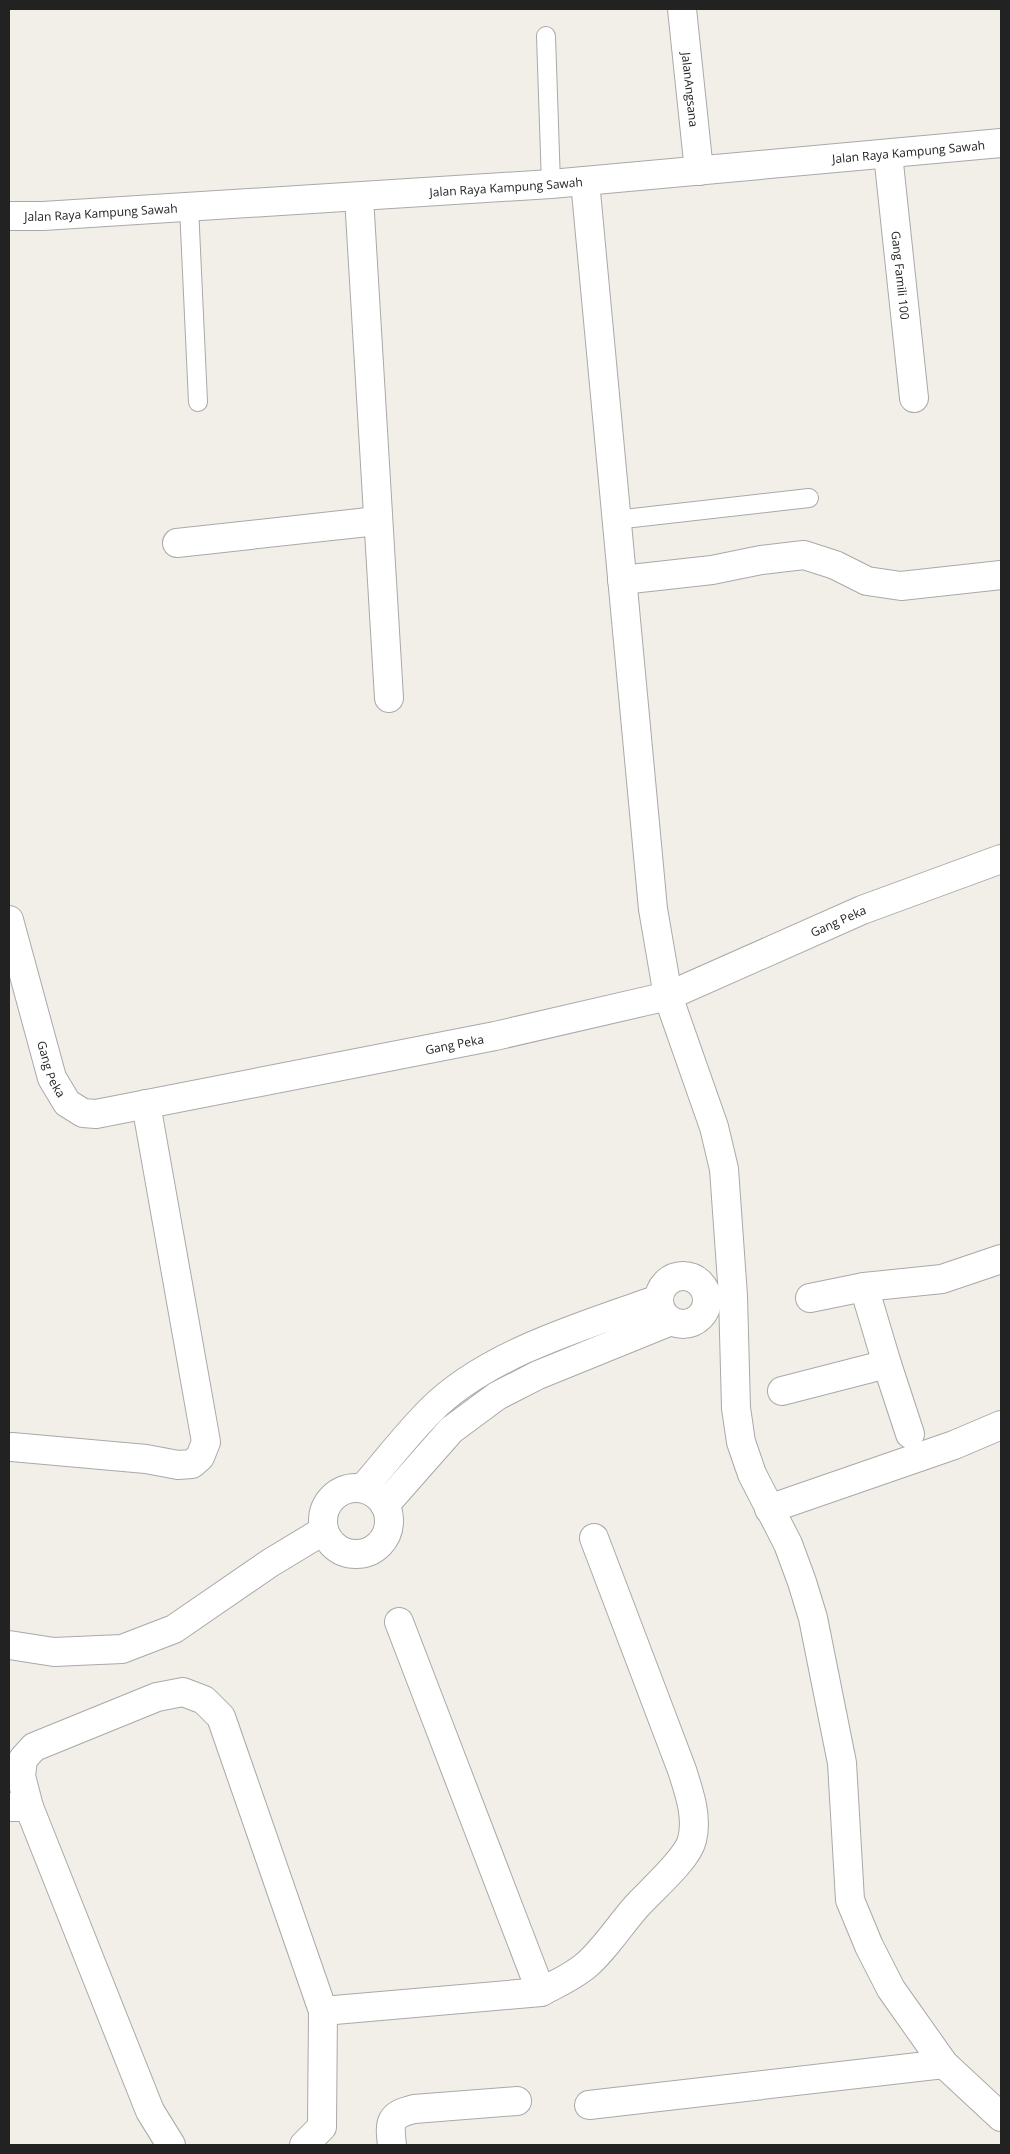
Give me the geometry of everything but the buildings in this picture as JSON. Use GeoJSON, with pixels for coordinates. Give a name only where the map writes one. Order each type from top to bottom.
{"type":"FeatureCollection","features":[{"type":"Feature","properties":{"kind":"street","name":"JalanAngsana"},"geometry":{"type":"LineString","coordinates":[[682,9],[699,171]]}},
{"type":"Feature","properties":{"kind":"street","name":"Jalan Raya Kampung Sawah"},"geometry":{"type":"LineString","coordinates":[[9,216],[189,208],[552,184],[1001,143]]}},
{"type":"Feature","properties":{"kind":"street","name":"Gang Famili 100"},"geometry":{"type":"LineString","coordinates":[[888,154],[914,398]]}},
{"type":"Feature","properties":{"kind":"street"},"geometry":{"type":"LineString","coordinates":[[585,181],[615,520],[653,909],[668,996],[714,1127],[724,1169],[733,1296],[736,1408],[741,1442],[752,1474],[768,1509],[788,1544],[813,1618],[842,1763],[850,1900],[891,1989],[944,2064],[1001,2117]]}},
{"type":"Feature","properties":{"kind":"street"},"geometry":{"type":"LineString","coordinates":[[358,197],[389,698]]}},
{"type":"Feature","properties":{"kind":"street"},"geometry":{"type":"LineString","coordinates":[[177,543],[378,521]]}},
{"type":"Feature","properties":{"kind":"street"},"geometry":{"type":"LineString","coordinates":[[622,580],[712,570],[761,560],[804,555],[834,565],[867,581],[901,586],[1001,575]]}},
{"type":"Feature","properties":{"kind":"street","name":"Gang Peka"},"geometry":{"type":"LineString","coordinates":[[10,930],[52,1078],[67,1103],[83,1113],[96,1114],[496,1036],[668,996],[862,910],[1001,859]]}},
{"type":"Feature","properties":{"kind":"street"},"geometry":{"type":"LineString","coordinates":[[12,1447],[146,1459],[178,1465],[192,1464],[200,1457],[206,1442],[146,1104]]}},
{"type":"Feature","properties":{"kind":"street"},"geometry":{"type":"LineString","coordinates":[[810,1298],[864,1287],[942,1279],[1001,1259]]}},
{"type":"Feature","properties":{"kind":"street"},"geometry":{"type":"LineString","coordinates":[[679,1276],[694,1279],[701,1284],[707,1299],[706,1307],[702,1315],[696,1320],[688,1324],[665,1310],[661,1291],[666,1284],[679,1276]]}},
{"type":"Feature","properties":{"kind":"street"},"geometry":{"type":"LineString","coordinates":[[864,1287],[910,1434]]}},
{"type":"Feature","properties":{"kind":"street"},"geometry":{"type":"LineString","coordinates":[[707,1299],[733,1296]]}},
{"type":"Feature","properties":{"kind":"street"},"geometry":{"type":"LineString","coordinates":[[363,1488],[431,1410],[464,1383],[491,1365],[523,1350],[665,1310]]}},
{"type":"Feature","properties":{"kind":"street"},"geometry":{"type":"LineString","coordinates":[[385,1505],[451,1430],[497,1396],[665,1310]]}},
{"type":"Feature","properties":{"kind":"street"},"geometry":{"type":"LineString","coordinates":[[523,1350],[538,1375]]}},
{"type":"Feature","properties":{"kind":"street"},"geometry":{"type":"LineString","coordinates":[[782,1391],[887,1364]]}},
{"type":"Feature","properties":{"kind":"street"},"geometry":{"type":"LineString","coordinates":[[431,1410],[451,1430]]}},
{"type":"Feature","properties":{"kind":"street"},"geometry":{"type":"LineString","coordinates":[[768,1509],[954,1445],[1001,1425]]}},
{"type":"Feature","properties":{"kind":"street"},"geometry":{"type":"LineString","coordinates":[[349,1488],[363,1488],[376,1494],[385,1505],[388,1518],[387,1532],[380,1544],[368,1552],[355,1555],[341,1551],[330,1543],[323,1530],[322,1517],[327,1504],[336,1494],[349,1488]]}},
{"type":"Feature","properties":{"kind":"street"},"geometry":{"type":"LineString","coordinates":[[9,1645],[54,1652],[122,1649],[174,1628],[270,1563],[323,1530]]}},
{"type":"Feature","properties":{"kind":"street"},"geometry":{"type":"LineString","coordinates":[[323,2010],[541,1992],[567,1980],[586,1966],[684,1856],[692,1842],[694,1817],[682,1770],[594,1538]]}},
{"type":"Feature","properties":{"kind":"street"},"geometry":{"type":"LineString","coordinates":[[398,1622],[541,1992]]}},
{"type":"Feature","properties":{"kind":"street"},"geometry":{"type":"LineString","coordinates":[[171,2145],[150,2111],[19,1807],[23,1759],[34,1747],[157,1697],[183,1692],[204,1700],[221,1717],[323,2010],[322,2127],[304,2145]]}},
{"type":"Feature","properties":{"kind":"street"},"geometry":{"type":"LineString","coordinates":[[589,2104],[944,2064]]}},
{"type":"Feature","properties":{"kind":"street"},"geometry":{"type":"LineString","coordinates":[[392,2145],[392,2121],[398,2113],[414,2109],[517,2101]]}},
{"type":"Feature","properties":{"kind":"lane"},"geometry":{"type":"LineString","coordinates":[[546,36],[552,184]]}},
{"type":"Feature","properties":{"kind":"lane"},"geometry":{"type":"LineString","coordinates":[[189,208],[198,402]]}},
{"type":"Feature","properties":{"kind":"lane"},"geometry":{"type":"LineString","coordinates":[[615,520],[809,498]]}}]}
